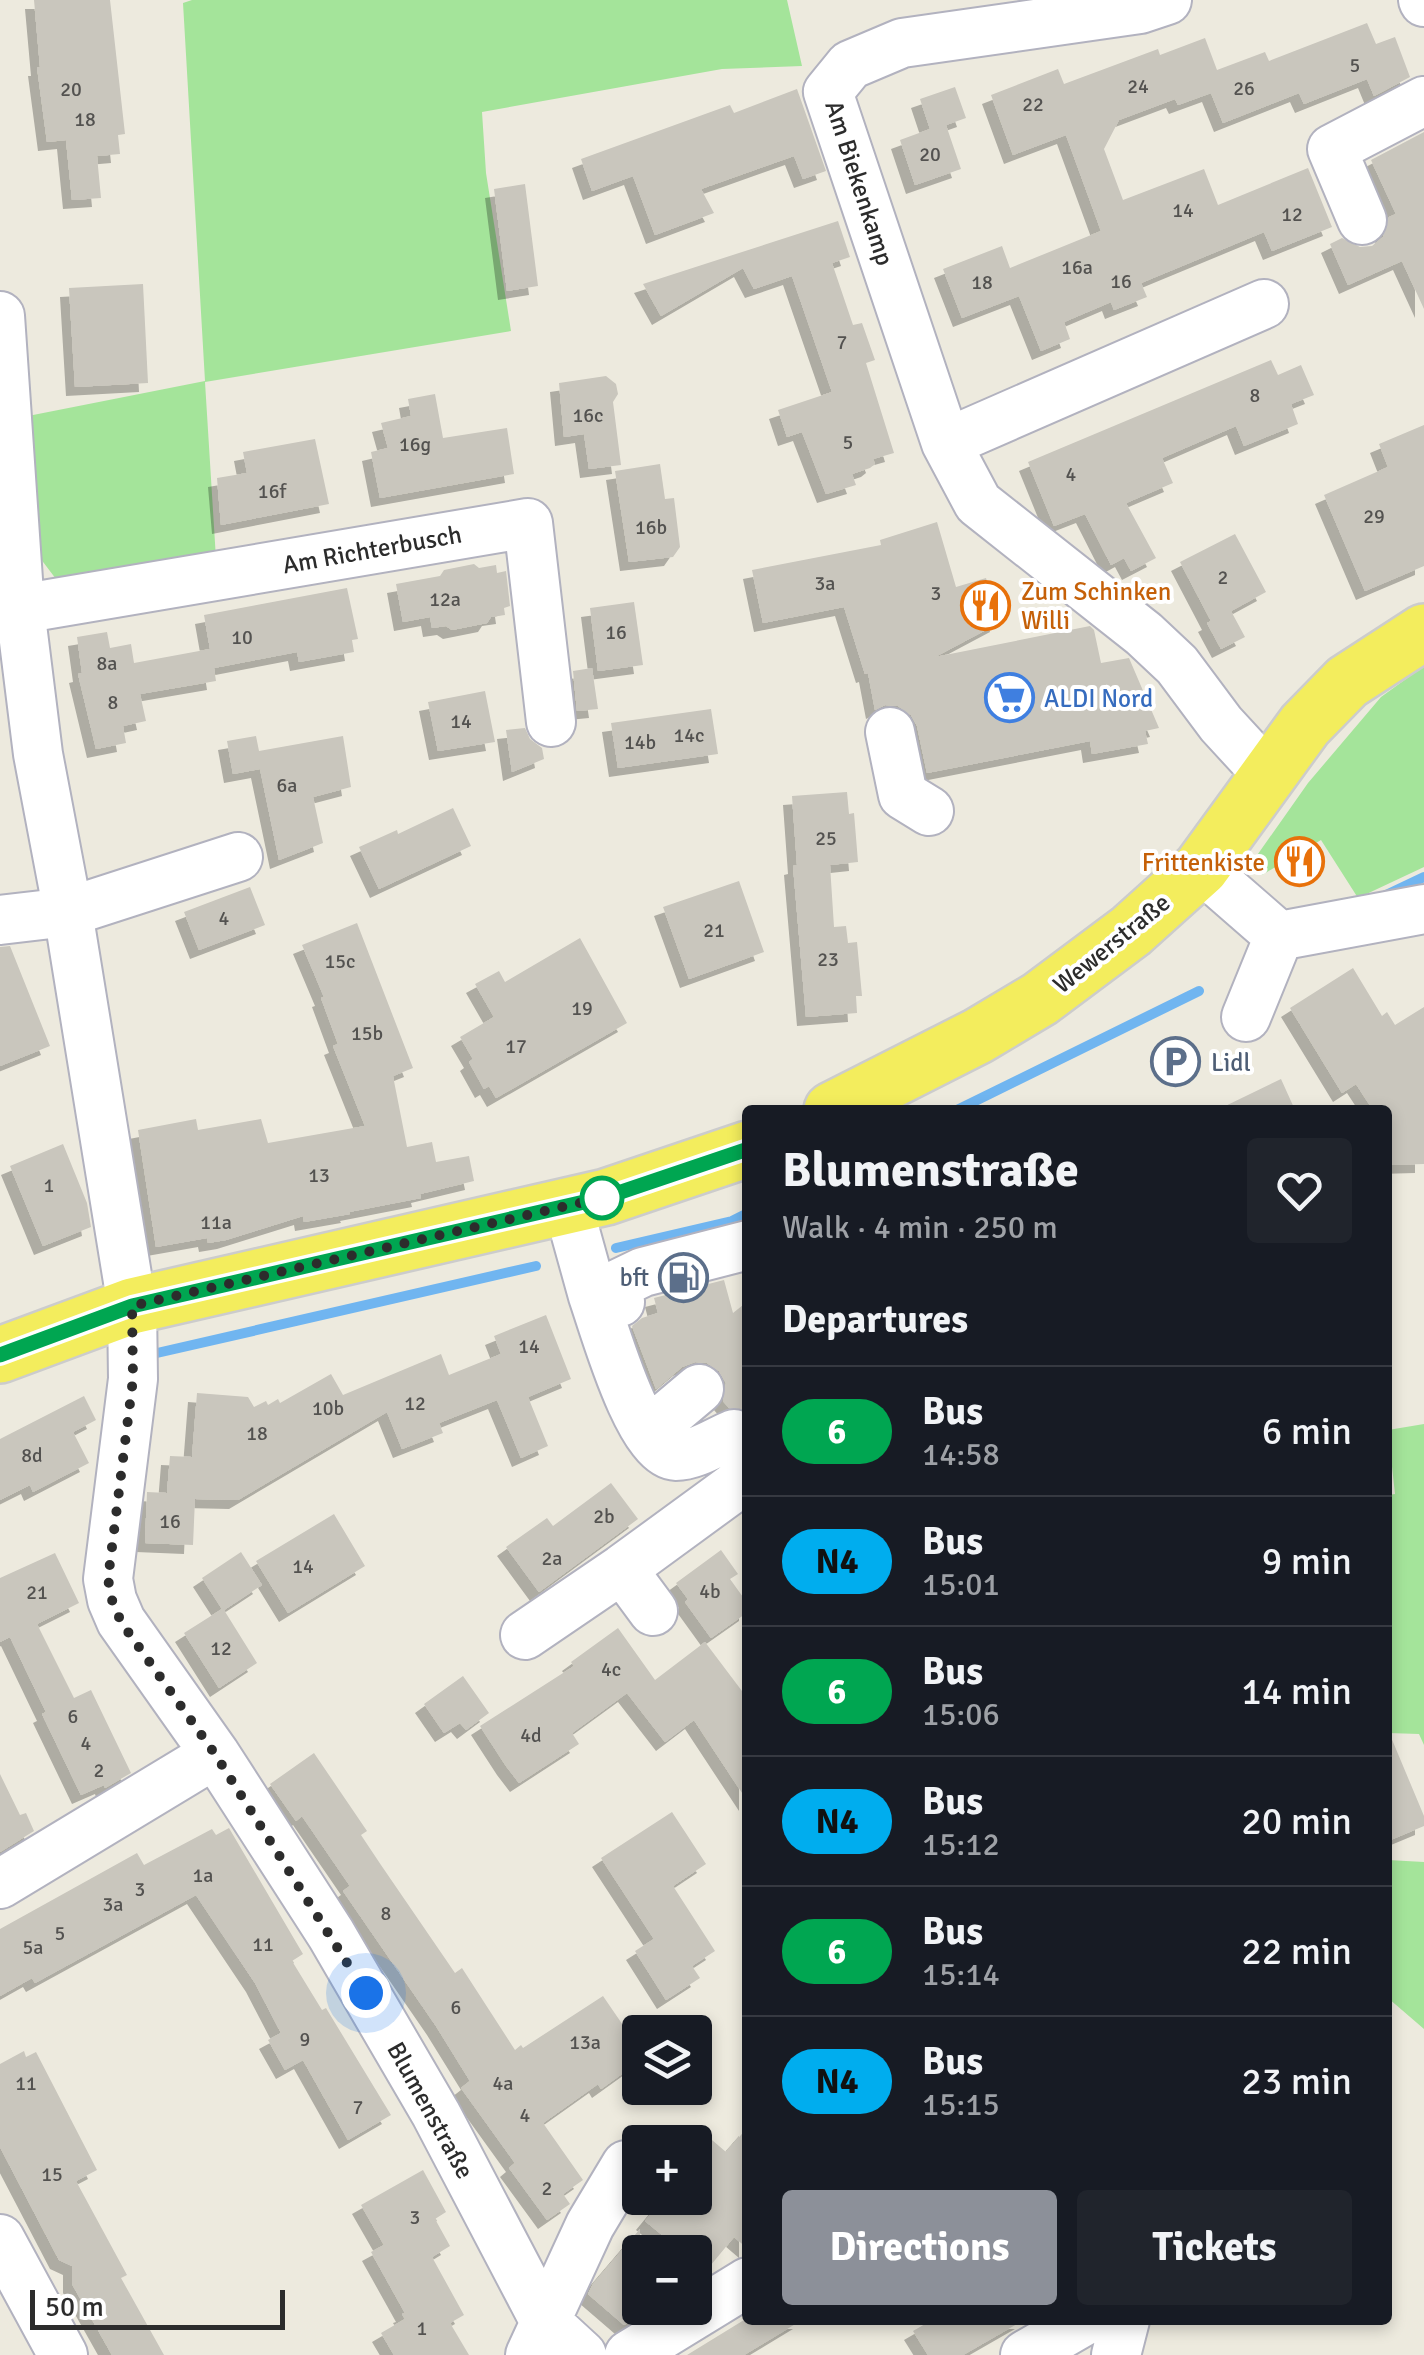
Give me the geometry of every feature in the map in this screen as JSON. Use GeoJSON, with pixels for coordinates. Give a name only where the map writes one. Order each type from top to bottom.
{"type":"FeatureCollection","features":[{"type":"Feature","properties":{"kind":"main road","name":"Wewerstraße"},"geometry":{"type":"LineString","coordinates":[[842,1105],[1040,1000],[1131,932],[1200,868],[1304,725],[1347,682],[1424,632]]}},
{"type":"Feature","properties":{"kind":"main road"},"geometry":{"type":"LineString","coordinates":[[0,1355],[132,1306],[568,1206],[742,1151]]}},
{"type":"Feature","properties":{"kind":"street","name":"Am Biekenkamp"},"geometry":{"type":"LineString","coordinates":[[1166,0],[1140,8],[902,43],[850,65],[828,92],[946,443],[978,504],[1144,634],[1177,665],[1220,724],[1268,775]]}},
{"type":"Feature","properties":{"kind":"street"},"geometry":{"type":"LineString","coordinates":[[1362,220],[1332,148],[1424,101]]}},
{"type":"Feature","properties":{"kind":"street"},"geometry":{"type":"LineString","coordinates":[[946,443],[1264,304]]}},
{"type":"Feature","properties":{"kind":"street"},"geometry":{"type":"LineString","coordinates":[[0,316],[20,609],[38,754],[68,912],[132,1306]]}},
{"type":"Feature","properties":{"kind":"street","name":"Am Richterbusch"},"geometry":{"type":"LineString","coordinates":[[20,609],[528,523],[551,722]]}},
{"type":"Feature","properties":{"kind":"street"},"geometry":{"type":"LineString","coordinates":[[890,732],[903,796],[929,811]]}},
{"type":"Feature","properties":{"kind":"street"},"geometry":{"type":"LineString","coordinates":[[0,920],[68,912],[238,857]]}},
{"type":"Feature","properties":{"kind":"street"},"geometry":{"type":"LineString","coordinates":[[1200,868],[1279,936]]}},
{"type":"Feature","properties":{"kind":"street"},"geometry":{"type":"LineString","coordinates":[[1279,936],[1424,909]]}},
{"type":"Feature","properties":{"kind":"street"},"geometry":{"type":"LineString","coordinates":[[1246,1017],[1279,936]]}},
{"type":"Feature","properties":{"kind":"street"},"geometry":{"type":"LineString","coordinates":[[568,1206],[593,1296],[628,1397],[648,1432],[661,1449],[676,1456],[741,1456]]}},
{"type":"Feature","properties":{"kind":"street"},"geometry":{"type":"LineString","coordinates":[[593,1296],[643,1272],[742,1247]]}},
{"type":"Feature","properties":{"kind":"street"},"geometry":{"type":"LineString","coordinates":[[593,1296],[614,1302],[648,1301],[727,1277],[742,1268]]}},
{"type":"Feature","properties":{"kind":"street","name":"Blumenstraße"},"geometry":{"type":"LineString","coordinates":[[132,1306],[133,1379],[110,1554],[112,1600],[121,1622],[215,1754],[350,1967],[436,2114],[537,2338],[582,2355]]}},
{"type":"Feature","properties":{"kind":"street"},"geometry":{"type":"LineString","coordinates":[[648,1432],[699,1389]]}},
{"type":"Feature","properties":{"kind":"street"},"geometry":{"type":"LineString","coordinates":[[525,1635],[622,1569],[741,1456]]}},
{"type":"Feature","properties":{"kind":"street"},"geometry":{"type":"LineString","coordinates":[[622,1569],[653,1612]]}},
{"type":"Feature","properties":{"kind":"street"},"geometry":{"type":"LineString","coordinates":[[0,1884],[215,1754]]}},
{"type":"Feature","properties":{"kind":"street"},"geometry":{"type":"LineString","coordinates":[[537,2338],[590,2225],[622,2172]]}},
{"type":"Feature","properties":{"kind":"street"},"geometry":{"type":"LineString","coordinates":[[0,2239],[63,2355]]}},
{"type":"Feature","properties":{"kind":"street"},"geometry":{"type":"LineString","coordinates":[[629,2355],[742,2286]]}},
{"type":"Feature","properties":{"kind":"street"},"geometry":{"type":"LineString","coordinates":[[1025,2355],[1077,2325]]}},
{"type":"Feature","properties":{"kind":"street"},"geometry":{"type":"LineString","coordinates":[[1116,2355],[1124,2325]]}},
{"type":"Feature","properties":{"kind":"green space"},"geometry":{"type":"Polygon","coordinates":[[[787,0],[802,66],[722,69],[482,112],[486,173],[511,331],[205,382],[216,559],[56,579],[37,554],[28,416],[205,381],[183,3],[787,0]]]}},
{"type":"Feature","properties":{"kind":"green space"},"geometry":{"type":"Polygon","coordinates":[[[1424,666],[1424,867],[1358,898],[1321,840],[1262,875],[1253,861],[1308,783],[1381,697],[1424,666]]]}},
{"type":"Feature","properties":{"kind":"green space"},"geometry":{"type":"Polygon","coordinates":[[[1424,1424],[1424,1745],[1419,1734],[1392,1733],[1392,1429],[1424,1424]]]}},
{"type":"Feature","properties":{"kind":"green space"},"geometry":{"type":"Polygon","coordinates":[[[1392,1860],[1424,1862],[1424,2029],[1392,2001],[1392,1860]]]}},
{"type":"Feature","properties":{"kind":"building"},"geometry":{"type":"Polygon","coordinates":[[[34,0],[110,0],[125,134],[118,135],[120,154],[97,156],[101,198],[72,200],[66,140],[47,142],[37,67],[34,0]]]}},
{"type":"Feature","properties":{"kind":"building"},"geometry":{"type":"Polygon","coordinates":[[[1367,23],[1376,44],[1395,37],[1410,77],[1374,96],[1367,79],[1304,104],[1299,93],[1223,123],[1211,93],[1178,105],[1175,99],[1119,120],[1104,149],[1123,200],[1204,169],[1218,205],[1308,168],[1332,227],[1272,251],[1264,232],[1141,283],[1147,297],[1114,310],[1111,302],[1064,322],[1070,339],[1041,351],[1019,296],[962,318],[943,269],[1002,246],[1010,268],[1101,231],[1066,135],[1013,155],[991,95],[1058,69],[1064,84],[1158,49],[1160,55],[1205,38],[1217,70],[1265,52],[1269,61],[1367,23]]]}},
{"type":"Feature","properties":{"kind":"building"},"geometry":{"type":"Polygon","coordinates":[[[955,87],[966,118],[946,125],[961,169],[915,185],[900,140],[930,129],[920,99],[955,87]]]}},
{"type":"Feature","properties":{"kind":"building"},"geometry":{"type":"Polygon","coordinates":[[[797,89],[826,171],[803,179],[794,156],[701,189],[714,213],[655,235],[633,176],[592,191],[581,159],[730,105],[734,113],[797,89]]]}},
{"type":"Feature","properties":{"kind":"building"},"geometry":{"type":"Polygon","coordinates":[[[1424,132],[1424,309],[1402,261],[1348,285],[1330,244],[1342,238],[1360,247],[1372,246],[1383,237],[1389,217],[1396,214],[1371,160],[1424,132]]]}},
{"type":"Feature","properties":{"kind":"building"},"geometry":{"type":"Polygon","coordinates":[[[525,184],[538,286],[507,291],[494,189],[525,184]]]}},
{"type":"Feature","properties":{"kind":"building"},"geometry":{"type":"Polygon","coordinates":[[[838,221],[850,257],[832,263],[853,325],[862,323],[875,360],[866,363],[894,453],[873,459],[875,464],[870,468],[852,474],[856,485],[826,494],[802,432],[787,437],[778,410],[832,392],[792,276],[754,289],[743,268],[661,316],[643,284],[838,221]]]}},
{"type":"Feature","properties":{"kind":"building"},"geometry":{"type":"Polygon","coordinates":[[[143,284],[148,383],[75,387],[69,288],[143,284]]]}},
{"type":"Feature","properties":{"kind":"building"},"geometry":{"type":"Polygon","coordinates":[[[1271,360],[1278,375],[1301,365],[1314,395],[1291,404],[1298,424],[1244,446],[1236,426],[1162,458],[1173,483],[1126,503],[1156,558],[1131,571],[1124,558],[1111,565],[1085,514],[1054,526],[1028,462],[1271,360]]]}},
{"type":"Feature","properties":{"kind":"building"},"geometry":{"type":"Polygon","coordinates":[[[606,376],[616,384],[618,394],[613,402],[621,465],[589,469],[584,434],[564,437],[559,383],[606,376]]]}},
{"type":"Feature","properties":{"kind":"building"},"geometry":{"type":"Polygon","coordinates":[[[435,394],[443,438],[507,428],[514,474],[380,498],[371,452],[388,448],[381,423],[411,416],[408,399],[435,394]]]}},
{"type":"Feature","properties":{"kind":"building"},"geometry":{"type":"Polygon","coordinates":[[[1424,425],[1424,566],[1365,591],[1324,495],[1388,467],[1379,444],[1424,425]]]}},
{"type":"Feature","properties":{"kind":"building"},"geometry":{"type":"Polygon","coordinates":[[[315,439],[329,504],[221,525],[217,478],[247,473],[243,452],[315,439]]]}},
{"type":"Feature","properties":{"kind":"building"},"geometry":{"type":"Polygon","coordinates":[[[660,464],[665,499],[674,498],[680,547],[673,557],[629,562],[615,471],[660,464]]]}},
{"type":"Feature","properties":{"kind":"building"},"geometry":{"type":"Polygon","coordinates":[[[937,522],[956,587],[986,578],[999,623],[935,657],[1090,626],[1101,663],[1129,658],[1159,728],[1145,731],[1148,744],[1092,754],[1090,741],[927,773],[911,715],[898,706],[885,705],[875,710],[868,673],[865,674],[844,607],[763,623],[752,570],[881,545],[880,540],[937,522]]]}},
{"type":"Feature","properties":{"kind":"building"},"geometry":{"type":"Polygon","coordinates":[[[1235,534],[1266,592],[1231,611],[1245,637],[1221,649],[1180,562],[1235,534]]]}},
{"type":"Feature","properties":{"kind":"building"},"geometry":{"type":"Polygon","coordinates":[[[474,564],[479,568],[496,565],[497,573],[506,571],[510,606],[504,608],[505,615],[452,630],[446,626],[432,628],[430,617],[403,622],[396,584],[440,576],[444,570],[474,564]]]}},
{"type":"Feature","properties":{"kind":"building"},"geometry":{"type":"Polygon","coordinates":[[[347,588],[358,639],[352,640],[354,652],[299,662],[297,652],[214,668],[216,681],[140,694],[146,721],[123,726],[126,743],[96,749],[78,674],[82,673],[77,637],[107,632],[110,648],[131,644],[134,663],[210,649],[204,615],[347,588]]]}},
{"type":"Feature","properties":{"kind":"building"},"geometry":{"type":"Polygon","coordinates":[[[634,602],[643,665],[598,671],[590,608],[634,602]]]}},
{"type":"Feature","properties":{"kind":"building"},"geometry":{"type":"Polygon","coordinates":[[[592,668],[598,709],[577,711],[573,671],[592,668]]]}},
{"type":"Feature","properties":{"kind":"building"},"geometry":{"type":"Polygon","coordinates":[[[485,691],[495,742],[438,751],[428,702],[485,691]]]}},
{"type":"Feature","properties":{"kind":"building"},"geometry":{"type":"Polygon","coordinates":[[[711,709],[718,754],[618,768],[611,723],[711,709]]]}},
{"type":"Feature","properties":{"kind":"building"},"geometry":{"type":"Polygon","coordinates":[[[525,728],[530,739],[542,748],[544,759],[512,772],[506,730],[525,728]]]}},
{"type":"Feature","properties":{"kind":"building"},"geometry":{"type":"Polygon","coordinates":[[[256,736],[259,751],[343,736],[351,787],[313,797],[323,843],[279,860],[260,769],[233,774],[227,741],[256,736]]]}},
{"type":"Feature","properties":{"kind":"building"},"geometry":{"type":"Polygon","coordinates":[[[847,792],[849,814],[854,813],[858,862],[830,865],[834,927],[846,926],[848,943],[857,942],[862,996],[856,996],[857,1013],[806,1017],[793,866],[797,865],[792,796],[847,792]]]}},
{"type":"Feature","properties":{"kind":"building"},"geometry":{"type":"Polygon","coordinates":[[[453,808],[471,846],[379,889],[359,847],[453,808]]]}},
{"type":"Feature","properties":{"kind":"building"},"geometry":{"type":"Polygon","coordinates":[[[739,881],[764,952],[689,979],[663,907],[739,881]]]}},
{"type":"Feature","properties":{"kind":"building"},"geometry":{"type":"Polygon","coordinates":[[[250,887],[265,925],[199,950],[184,912],[250,887]]]}},
{"type":"Feature","properties":{"kind":"building"},"geometry":{"type":"Polygon","coordinates":[[[357,923],[413,1068],[393,1076],[407,1147],[432,1142],[436,1162],[469,1156],[474,1181],[350,1214],[304,1222],[303,1216],[226,1240],[208,1243],[207,1238],[156,1247],[138,1130],[196,1119],[198,1130],[261,1119],[268,1143],[365,1126],[333,1046],[338,1044],[321,998],[324,997],[302,945],[357,923]]]}},
{"type":"Feature","properties":{"kind":"building"},"geometry":{"type":"Polygon","coordinates":[[[580,938],[627,1023],[496,1098],[489,1086],[484,1089],[460,1037],[494,1017],[475,984],[499,971],[505,982],[580,938]]]}},
{"type":"Feature","properties":{"kind":"building"},"geometry":{"type":"Polygon","coordinates":[[[10,946],[50,1046],[0,1066],[0,947],[10,946]]]}},
{"type":"Feature","properties":{"kind":"building"},"geometry":{"type":"Polygon","coordinates":[[[1353,968],[1382,1016],[1387,1012],[1395,1025],[1424,1007],[1424,1164],[1392,1165],[1392,1105],[1370,1105],[1356,1084],[1342,1093],[1290,1008],[1353,968]]]}},
{"type":"Feature","properties":{"kind":"building"},"geometry":{"type":"Polygon","coordinates":[[[1281,1079],[1293,1105],[1227,1105],[1281,1079]]]}},
{"type":"Feature","properties":{"kind":"building"},"geometry":{"type":"Polygon","coordinates":[[[63,1144],[87,1203],[91,1227],[43,1246],[10,1166],[63,1144]]]}},
{"type":"Feature","properties":{"kind":"building"},"geometry":{"type":"Polygon","coordinates":[[[724,1280],[733,1313],[742,1306],[742,1410],[729,1408],[723,1401],[726,1383],[719,1371],[707,1363],[682,1367],[656,1389],[632,1326],[658,1313],[654,1298],[724,1280]]]}},
{"type":"Feature","properties":{"kind":"building"},"geometry":{"type":"Polygon","coordinates":[[[546,1315],[571,1379],[528,1397],[548,1446],[521,1458],[497,1400],[439,1423],[443,1433],[402,1449],[387,1412],[238,1500],[195,1499],[193,1545],[145,1543],[147,1492],[167,1493],[170,1456],[192,1457],[197,1393],[248,1397],[254,1407],[278,1399],[280,1403],[331,1374],[343,1395],[441,1354],[449,1375],[501,1354],[494,1336],[546,1315]]]}},
{"type":"Feature","properties":{"kind":"building"},"geometry":{"type":"Polygon","coordinates":[[[84,1396],[96,1420],[73,1432],[89,1463],[33,1492],[30,1485],[0,1500],[0,1439],[84,1396]]]}},
{"type":"Feature","properties":{"kind":"building"},"geometry":{"type":"Polygon","coordinates":[[[611,1483],[638,1519],[539,1592],[506,1547],[547,1518],[553,1526],[611,1483]]]}},
{"type":"Feature","properties":{"kind":"building"},"geometry":{"type":"Polygon","coordinates":[[[334,1514],[365,1566],[288,1613],[256,1561],[334,1514]]]}},
{"type":"Feature","properties":{"kind":"building"},"geometry":{"type":"Polygon","coordinates":[[[721,1550],[738,1574],[730,1579],[742,1596],[742,1616],[711,1638],[676,1583],[721,1550]]]}},
{"type":"Feature","properties":{"kind":"building"},"geometry":{"type":"Polygon","coordinates":[[[241,1552],[262,1585],[224,1610],[257,1663],[219,1688],[184,1633],[222,1609],[202,1578],[241,1552]]]}},
{"type":"Feature","properties":{"kind":"building"},"geometry":{"type":"Polygon","coordinates":[[[55,1553],[79,1603],[37,1624],[74,1698],[91,1690],[131,1773],[105,1788],[104,1785],[81,1795],[10,1637],[0,1642],[0,1578],[55,1553]]]}},
{"type":"Feature","properties":{"kind":"building"},"geometry":{"type":"Polygon","coordinates":[[[618,1628],[655,1680],[705,1642],[742,1691],[742,1793],[694,1720],[665,1742],[627,1693],[572,1733],[579,1744],[519,1783],[480,1726],[574,1666],[571,1662],[618,1628]]]}},
{"type":"Feature","properties":{"kind":"building"},"geometry":{"type":"Polygon","coordinates":[[[463,1676],[489,1713],[466,1730],[460,1723],[444,1733],[424,1704],[463,1676]]]}},
{"type":"Feature","properties":{"kind":"building"},"geometry":{"type":"Polygon","coordinates":[[[1392,1740],[1424,1816],[1424,1826],[1392,1839],[1392,1740]]]}},
{"type":"Feature","properties":{"kind":"building"},"geometry":{"type":"Polygon","coordinates":[[[314,1753],[367,1831],[361,1835],[381,1865],[455,1973],[462,1968],[515,2050],[603,1996],[622,2024],[622,2074],[601,2089],[598,2084],[543,2123],[583,2180],[563,2194],[570,2204],[547,2220],[509,2168],[515,2163],[461,2088],[470,2081],[436,2026],[343,1891],[350,1886],[302,1816],[296,1821],[270,1784],[314,1753]]]}},
{"type":"Feature","properties":{"kind":"building"},"geometry":{"type":"Polygon","coordinates":[[[0,1774],[20,1815],[26,1813],[34,1831],[0,1852],[0,1774]]]}},
{"type":"Feature","properties":{"kind":"building"},"geometry":{"type":"Polygon","coordinates":[[[672,1812],[706,1864],[673,1886],[715,1951],[692,1966],[700,1978],[666,2000],[635,1951],[654,1939],[601,1858],[672,1812]]]}},
{"type":"Feature","properties":{"kind":"building"},"geometry":{"type":"Polygon","coordinates":[[[229,1828],[303,1954],[292,1961],[322,2010],[326,2008],[391,2115],[348,2140],[303,2060],[285,2070],[268,2040],[281,2033],[255,1983],[196,1895],[35,1983],[32,1978],[0,1996],[0,1929],[137,1853],[144,1865],[212,1829],[216,1835],[229,1828]]]}},
{"type":"Feature","properties":{"kind":"building"},"geometry":{"type":"Polygon","coordinates":[[[24,2051],[26,2057],[36,2052],[97,2170],[76,2181],[127,2275],[121,2278],[164,2355],[112,2355],[72,2284],[72,2266],[59,2260],[0,2147],[0,2064],[24,2051]]]}},
{"type":"Feature","properties":{"kind":"building"},"geometry":{"type":"Polygon","coordinates":[[[742,2134],[742,2244],[734,2237],[712,2264],[712,2235],[662,2235],[645,2221],[650,2215],[712,2215],[712,2140],[726,2152],[742,2134]]]}},
{"type":"Feature","properties":{"kind":"building"},"geometry":{"type":"Polygon","coordinates":[[[423,2170],[446,2212],[435,2219],[450,2246],[432,2257],[464,2315],[450,2323],[469,2355],[394,2355],[381,2333],[405,2319],[405,2313],[371,2252],[384,2245],[361,2205],[423,2170]]]}},
{"type":"Feature","properties":{"kind":"building"},"geometry":{"type":"Polygon","coordinates":[[[622,2250],[622,2323],[588,2294],[622,2250]]]}},
{"type":"Feature","properties":{"kind":"building"},"geometry":{"type":"Polygon","coordinates":[[[742,2321],[742,2325],[794,2325],[744,2355],[687,2355],[742,2321]]]}},
{"type":"Feature","properties":{"kind":"building"},"geometry":{"type":"Polygon","coordinates":[[[923,2325],[1015,2325],[963,2355],[928,2355],[913,2331],[923,2325]]]}},
{"type":"Feature","properties":{"kind":"waterway"},"geometry":{"type":"LineString","coordinates":[[1384,896],[1424,877]]}},
{"type":"Feature","properties":{"kind":"waterway"},"geometry":{"type":"LineString","coordinates":[[967,1105],[1199,991]]}},
{"type":"Feature","properties":{"kind":"waterway"},"geometry":{"type":"LineString","coordinates":[[616,1248],[742,1216]]}},
{"type":"Feature","properties":{"kind":"waterway"},"geometry":{"type":"LineString","coordinates":[[157,1353],[536,1266]]}},
{"type":"Feature","properties":{"kind":"bus line","name":"6"},"geometry":{"type":"LineString","coordinates":[[0,1355],[132,1306],[606,1197],[742,1151]]}},
{"type":"Feature","properties":{"kind":"place","name":"Zum Schinken Willi"},"geometry":{"type":"Point","coordinates":[986,605]}},
{"type":"Feature","properties":{"kind":"place","name":"ALDI Nord"},"geometry":{"type":"Point","coordinates":[1009,698]}},
{"type":"Feature","properties":{"kind":"place","name":"Frittenkiste"},"geometry":{"type":"Point","coordinates":[1300,862]}},
{"type":"Feature","properties":{"kind":"place","name":"Lidl"},"geometry":{"type":"Point","coordinates":[1176,1062]}},
{"type":"Feature","properties":{"kind":"place","name":"bft"},"geometry":{"type":"Point","coordinates":[684,1277]}},
{"type":"Feature","properties":{"kind":"route"},"geometry":{"type":"LineString","coordinates":[[366,1993],[215,1754],[121,1622],[112,1600],[108,1579],[110,1554],[133,1379],[132,1306],[606,1197],[602,1198]]}}]}
